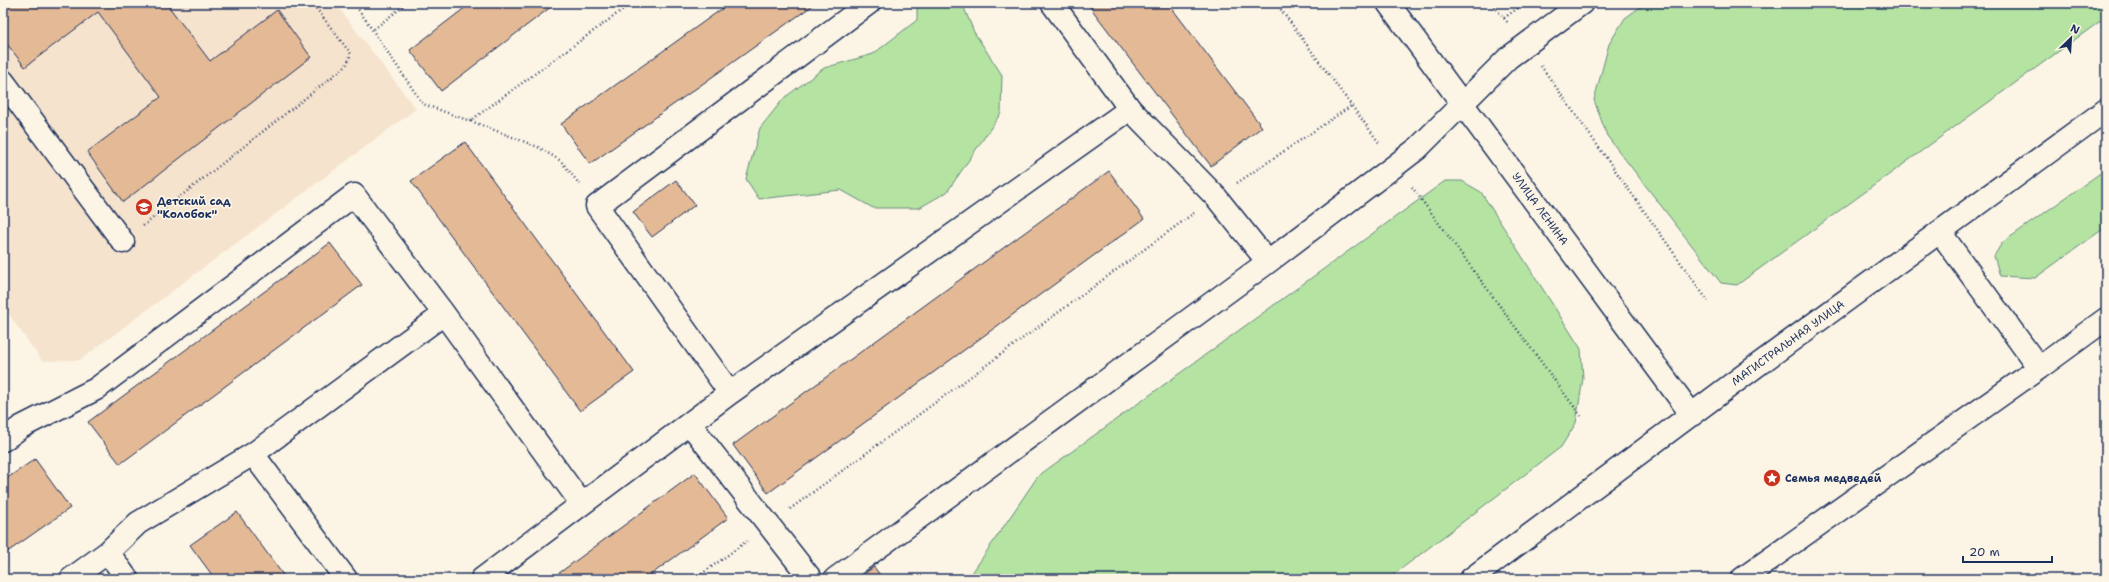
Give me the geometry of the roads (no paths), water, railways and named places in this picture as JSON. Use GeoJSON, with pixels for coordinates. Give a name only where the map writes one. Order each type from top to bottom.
{"type":"FeatureCollection","features":[{"type":"Feature","properties":{"kind":"main road"},"geometry":{"type":"LineString","coordinates":[[730,394],[597,206],[869,3]]}},
{"type":"Feature","properties":{"kind":"main road"},"geometry":{"type":"LineString","coordinates":[[1052,3],[1130,109],[1216,197],[1268,262]]}},
{"type":"Feature","properties":{"kind":"main road","name":"УЛИЦА ЛЕНИНА"},"geometry":{"type":"LineString","coordinates":[[1388,3],[1692,415]]}},
{"type":"Feature","properties":{"kind":"main road"},"geometry":{"type":"LineString","coordinates":[[835,579],[1268,262],[1396,165],[1418,148],[1508,58],[1582,3]]}},
{"type":"Feature","properties":{"kind":"main road"},"geometry":{"type":"LineString","coordinates":[[3,81],[123,242]]}},
{"type":"Feature","properties":{"kind":"main road"},"geometry":{"type":"LineString","coordinates":[[482,579],[581,503],[730,394],[1130,109]]}},
{"type":"Feature","properties":{"kind":"main road","name":"МАГИСТРАЛЬНАЯ УЛИЦА"},"geometry":{"type":"LineString","coordinates":[[1473,578],[1755,367],[2106,110]]}},
{"type":"Feature","properties":{"kind":"main road"},"geometry":{"type":"LineString","coordinates":[[3,440],[12,422],[96,389],[354,195],[444,314],[581,503]]}},
{"type":"Feature","properties":{"kind":"main road"},"geometry":{"type":"LineString","coordinates":[[1940,232],[2039,368]]}},
{"type":"Feature","properties":{"kind":"main road"},"geometry":{"type":"LineString","coordinates":[[71,579],[108,552],[138,523],[253,454],[444,314]]}},
{"type":"Feature","properties":{"kind":"main road"},"geometry":{"type":"LineString","coordinates":[[1742,579],[2106,319]]}},
{"type":"Feature","properties":{"kind":"main road"},"geometry":{"type":"LineString","coordinates":[[690,424],[811,579]]}},
{"type":"Feature","properties":{"kind":"main road"},"geometry":{"type":"LineString","coordinates":[[253,454],[346,579]]}},
{"type":"Feature","properties":{"kind":"main road"},"geometry":{"type":"LineString","coordinates":[[108,552],[127,579]]}},
{"type":"Feature","properties":{"kind":"place","name":"Детский сад \"Колобок\""},"geometry":{"type":"Point","coordinates":[144,207]}},
{"type":"Feature","properties":{"kind":"place","name":"Семья медведей"},"geometry":{"type":"Point","coordinates":[1772,478]}}]}
